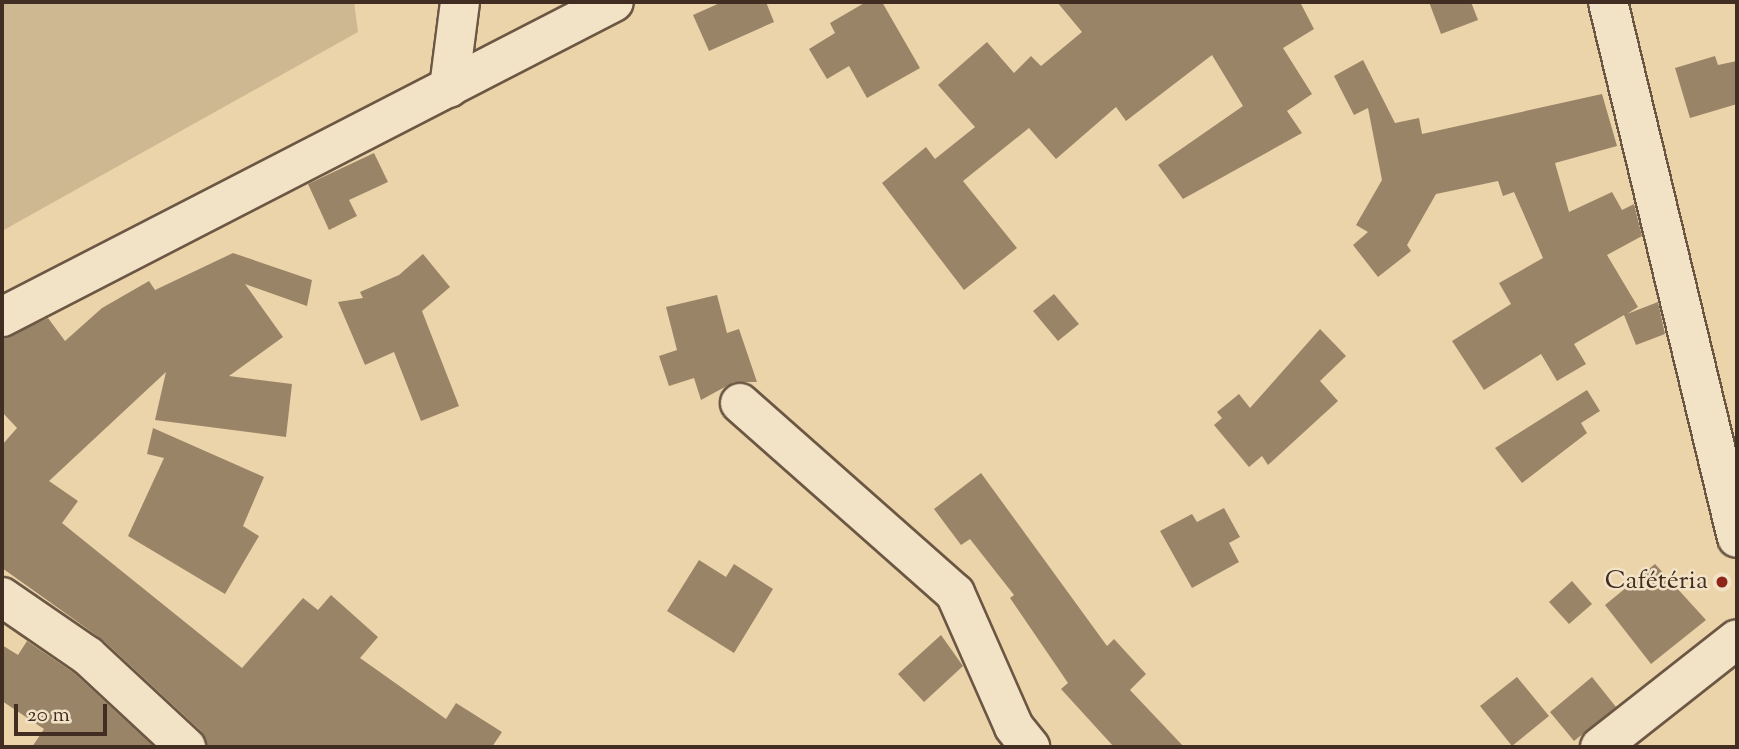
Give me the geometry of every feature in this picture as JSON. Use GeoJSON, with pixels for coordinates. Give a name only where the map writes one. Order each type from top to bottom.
{"type":"FeatureCollection","features":[{"type":"Feature","properties":{"kind":"street"},"geometry":{"type":"LineString","coordinates":[[449,88],[460,2]]}},
{"type":"Feature","properties":{"kind":"street"},"geometry":{"type":"LineString","coordinates":[[2,317],[614,2]]}},
{"type":"Feature","properties":{"kind":"street"},"geometry":{"type":"LineString","coordinates":[[1608,2],[1737,538]]}},
{"type":"Feature","properties":{"kind":"street"},"geometry":{"type":"LineString","coordinates":[[740,404],[955,593],[1014,727],[1030,747]]}},
{"type":"Feature","properties":{"kind":"street"},"geometry":{"type":"LineString","coordinates":[[2,597],[88,656],[186,747]]}},
{"type":"Feature","properties":{"kind":"street"},"geometry":{"type":"LineString","coordinates":[[1600,747],[1737,639]]}},
{"type":"Feature","properties":{"kind":"shaded area"},"geometry":{"type":"Polygon","coordinates":[[[2,2],[354,2],[358,32],[2,231],[2,2]]]}},
{"type":"Feature","properties":{"kind":"building"},"geometry":{"type":"Polygon","coordinates":[[[722,2],[766,2],[774,22],[709,51],[693,15],[722,2]]]}},
{"type":"Feature","properties":{"kind":"building"},"geometry":{"type":"Polygon","coordinates":[[[866,2],[882,2],[920,68],[867,98],[849,66],[827,79],[809,49],[835,33],[830,23],[866,2]]]}},
{"type":"Feature","properties":{"kind":"building"},"geometry":{"type":"Polygon","coordinates":[[[1057,2],[1300,2],[1314,29],[1283,48],[1312,94],[1287,111],[1302,133],[1183,199],[1158,165],[1243,106],[1212,55],[1126,121],[1116,107],[1056,159],[1029,128],[963,181],[1017,248],[964,290],[882,183],[926,147],[935,159],[975,127],[938,85],[987,42],[1014,73],[1031,56],[1041,66],[1082,32],[1057,2]]]}},
{"type":"Feature","properties":{"kind":"building"},"geometry":{"type":"Polygon","coordinates":[[[1429,2],[1471,2],[1478,20],[1441,34],[1429,2]]]}},
{"type":"Feature","properties":{"kind":"building"},"geometry":{"type":"Polygon","coordinates":[[[1715,56],[1718,65],[1737,61],[1737,104],[1690,118],[1675,68],[1715,56]]]}},
{"type":"Feature","properties":{"kind":"building"},"geometry":{"type":"Polygon","coordinates":[[[1363,60],[1395,123],[1419,118],[1422,134],[1602,94],[1617,146],[1555,163],[1569,212],[1612,192],[1622,210],[1634,204],[1642,236],[1607,255],[1638,307],[1627,314],[1658,302],[1665,334],[1636,345],[1624,315],[1574,344],[1586,364],[1557,381],[1541,354],[1484,390],[1452,341],[1511,304],[1499,283],[1543,258],[1514,192],[1503,196],[1498,181],[1436,194],[1407,245],[1411,251],[1378,277],[1353,245],[1368,232],[1356,225],[1382,180],[1368,108],[1354,115],[1334,76],[1363,60]]]}},
{"type":"Feature","properties":{"kind":"building"},"geometry":{"type":"Polygon","coordinates":[[[374,153],[388,182],[349,200],[357,216],[329,230],[308,184],[374,153]]]}},
{"type":"Feature","properties":{"kind":"building"},"geometry":{"type":"Polygon","coordinates":[[[233,253],[312,280],[307,306],[245,284],[283,337],[229,376],[292,384],[286,437],[155,420],[166,372],[49,481],[78,501],[62,523],[242,668],[303,598],[318,610],[331,595],[378,637],[360,658],[446,719],[456,703],[502,732],[492,747],[207,747],[201,731],[103,640],[2,568],[2,445],[17,428],[2,412],[2,339],[48,318],[65,341],[102,308],[149,281],[155,290],[233,253]]]}},
{"type":"Feature","properties":{"kind":"building"},"geometry":{"type":"Polygon","coordinates":[[[423,254],[450,287],[422,311],[459,406],[421,421],[394,352],[365,365],[338,302],[363,298],[360,292],[399,275],[423,254]]]}},
{"type":"Feature","properties":{"kind":"building"},"geometry":{"type":"Polygon","coordinates":[[[1054,294],[1079,324],[1058,341],[1033,311],[1054,294]]]}},
{"type":"Feature","properties":{"kind":"building"},"geometry":{"type":"Polygon","coordinates":[[[717,295],[727,333],[739,329],[757,382],[734,382],[701,400],[694,378],[669,386],[659,356],[677,350],[666,307],[717,295]]]}},
{"type":"Feature","properties":{"kind":"building"},"geometry":{"type":"Polygon","coordinates":[[[1320,329],[1346,356],[1320,381],[1338,401],[1268,465],[1262,456],[1249,467],[1214,425],[1222,418],[1217,412],[1239,394],[1250,408],[1320,329]]]}},
{"type":"Feature","properties":{"kind":"building"},"geometry":{"type":"Polygon","coordinates":[[[1587,390],[1600,411],[1581,423],[1587,433],[1522,483],[1495,448],[1587,390]]]}},
{"type":"Feature","properties":{"kind":"building"},"geometry":{"type":"Polygon","coordinates":[[[153,428],[264,477],[243,526],[259,536],[225,594],[128,536],[164,458],[147,454],[153,428]]]}},
{"type":"Feature","properties":{"kind":"building"},"geometry":{"type":"Polygon","coordinates":[[[981,473],[1107,646],[1114,639],[1146,674],[1130,690],[1184,747],[1114,747],[1061,689],[1068,683],[1010,598],[1014,595],[970,539],[961,545],[934,509],[981,473]]]}},
{"type":"Feature","properties":{"kind":"building"},"geometry":{"type":"Polygon","coordinates":[[[1224,508],[1240,537],[1229,543],[1239,562],[1192,588],[1160,531],[1192,514],[1197,522],[1224,508]]]}},
{"type":"Feature","properties":{"kind":"building"},"geometry":{"type":"Polygon","coordinates":[[[699,560],[726,577],[734,564],[773,589],[734,653],[667,611],[699,560]]]}},
{"type":"Feature","properties":{"kind":"building"},"geometry":{"type":"Polygon","coordinates":[[[1655,564],[1706,620],[1651,664],[1605,605],[1655,564]]]}},
{"type":"Feature","properties":{"kind":"building"},"geometry":{"type":"Polygon","coordinates":[[[1572,581],[1592,604],[1569,624],[1549,602],[1572,581]]]}},
{"type":"Feature","properties":{"kind":"building"},"geometry":{"type":"Polygon","coordinates":[[[941,635],[963,666],[924,702],[898,674],[941,635]]]}},
{"type":"Feature","properties":{"kind":"building"},"geometry":{"type":"Polygon","coordinates":[[[27,641],[74,673],[154,747],[32,747],[44,729],[2,701],[2,645],[18,655],[27,641]]]}},
{"type":"Feature","properties":{"kind":"building"},"geometry":{"type":"Polygon","coordinates":[[[1517,677],[1549,716],[1512,746],[1480,706],[1517,677]]]}},
{"type":"Feature","properties":{"kind":"building"},"geometry":{"type":"Polygon","coordinates":[[[1592,677],[1616,707],[1574,741],[1550,712],[1592,677]]]}},
{"type":"Feature","properties":{"kind":"place","name":"Cafétéria"},"geometry":{"type":"Point","coordinates":[1722,582]}}]}
